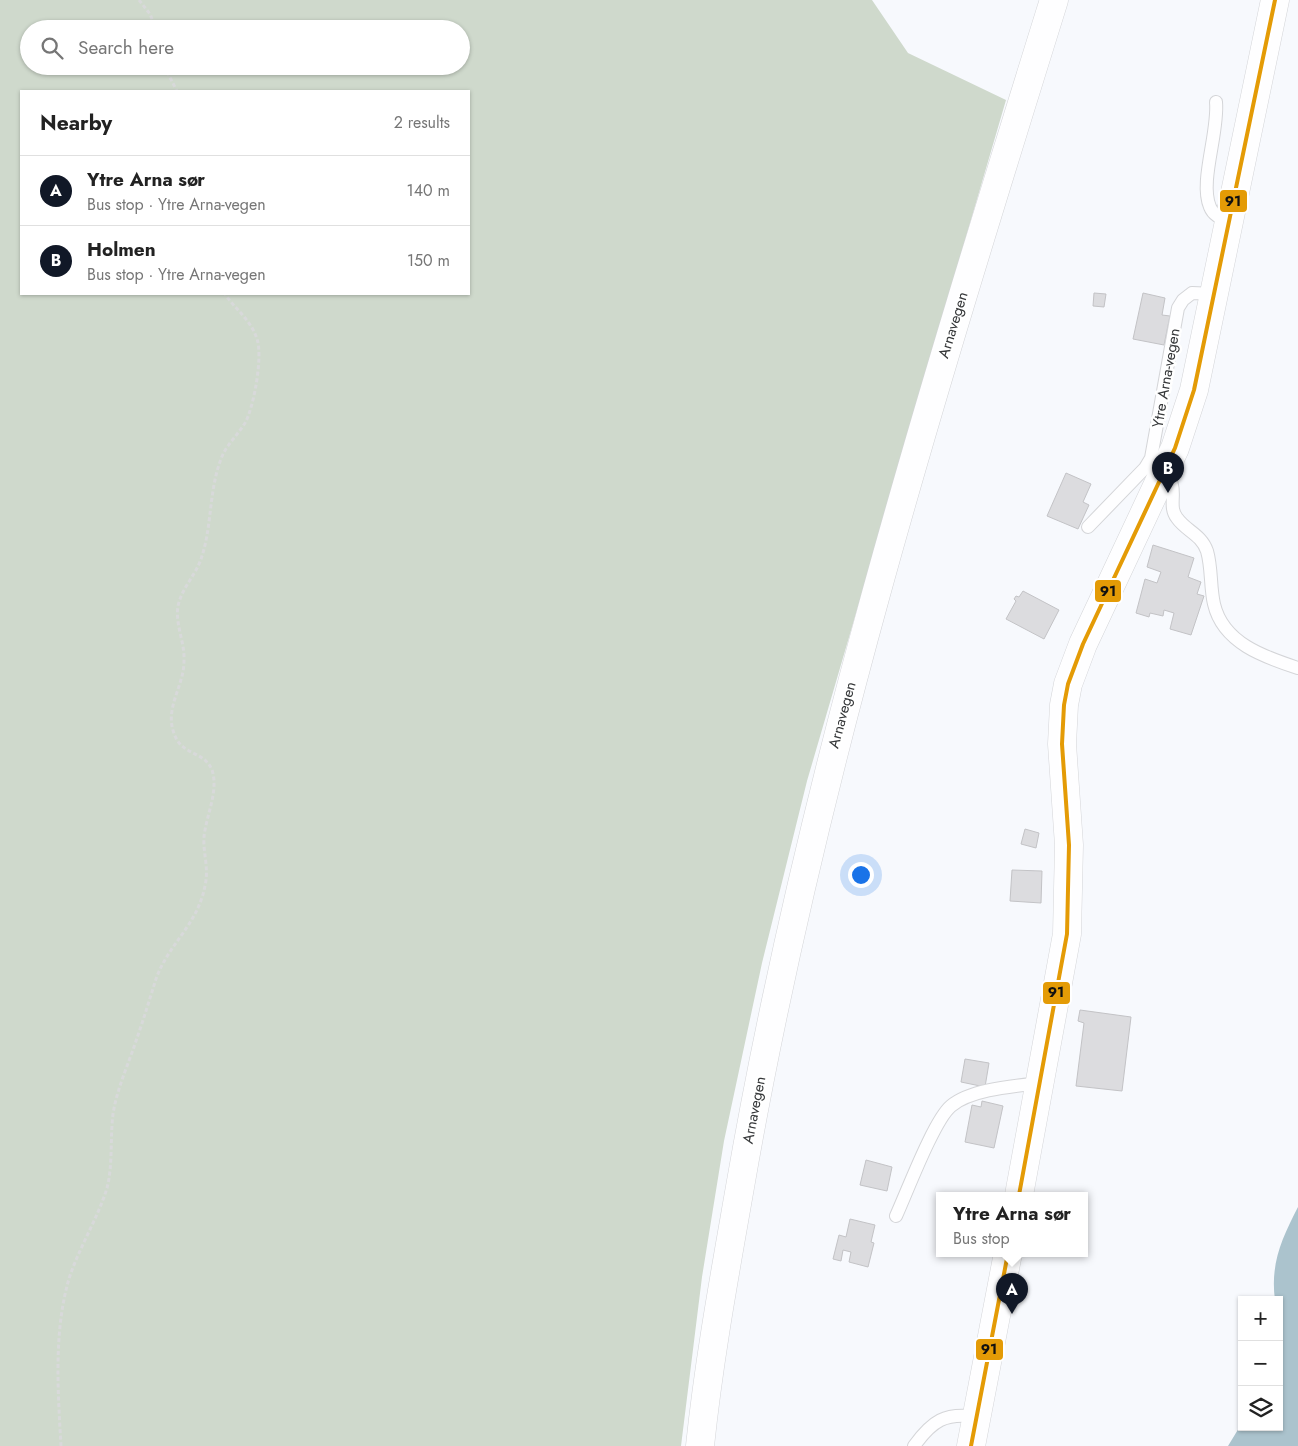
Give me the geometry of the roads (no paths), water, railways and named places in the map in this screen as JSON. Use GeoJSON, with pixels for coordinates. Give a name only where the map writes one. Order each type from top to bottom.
{"type":"FeatureCollection","features":[{"type":"Feature","properties":{"kind":"main road","name":"Arnavegen"},"geometry":{"type":"LineString","coordinates":[[700,1446],[713,1349],[746,1149],[781,975],[820,802],[902,498],[947,343],[1054,0]]}},
{"type":"Feature","properties":{"kind":"main road","name":"Ytre Arna-vegen"},"geometry":{"type":"LineString","coordinates":[[1021,1192],[1063,964],[1069,905],[1069,845],[1062,744],[1064,704],[1083,644],[1165,471],[1175,448],[1194,390],[1275,0]]}},
{"type":"Feature","properties":{"kind":"main road"},"geometry":{"type":"LineString","coordinates":[[971,1446],[1007,1257]]}},
{"type":"Feature","properties":{"kind":"lane"},"geometry":{"type":"LineString","coordinates":[[1216,102],[1216,128],[1208,176],[1208,197],[1210,208],[1216,216],[1228,221]]}},
{"type":"Feature","properties":{"kind":"lane","name":"Ytre Arna-vegen"},"geometry":{"type":"LineString","coordinates":[[1088,527],[1145,468],[1151,458],[1178,308],[1183,300],[1192,293],[1215,294]]}},
{"type":"Feature","properties":{"kind":"lane"},"geometry":{"type":"LineString","coordinates":[[1165,471],[1172,484],[1173,510],[1177,518],[1196,534],[1206,551],[1214,604],[1222,625],[1241,643],[1298,668]]}},
{"type":"Feature","properties":{"kind":"lane"},"geometry":{"type":"LineString","coordinates":[[896,1216],[935,1130],[951,1106],[972,1096],[1041,1083]]}},
{"type":"Feature","properties":{"kind":"lane"},"geometry":{"type":"LineString","coordinates":[[914,1446],[926,1429],[938,1420],[961,1415],[977,1417]]}},
{"type":"Feature","properties":{"kind":"water"},"geometry":{"type":"Polygon","coordinates":[[[1298,1207],[1298,1446],[1228,1446],[1238,1430],[1283,1431],[1283,1296],[1275,1296],[1274,1275],[1282,1241],[1298,1207]]]}},
{"type":"Feature","properties":{"kind":"place","name":"Holmen"},"geometry":{"type":"Point","coordinates":[1168,493]}},
{"type":"Feature","properties":{"kind":"place","name":"Ytre Arna sør"},"geometry":{"type":"Point","coordinates":[1012,1314]}}]}
